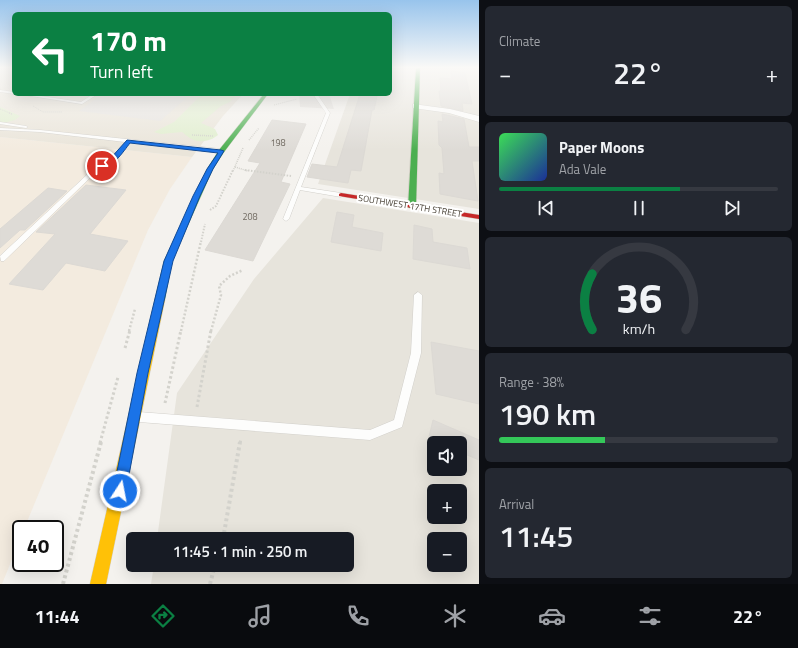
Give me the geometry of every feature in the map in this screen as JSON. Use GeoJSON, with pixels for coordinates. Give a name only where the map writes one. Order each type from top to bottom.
{"type":"FeatureCollection","features":[{"type":"Feature","properties":{"kind":"street"},"geometry":{"type":"LineString","coordinates":[[412,207],[417,95]]}},
{"type":"Feature","properties":{"kind":"street"},"geometry":{"type":"LineString","coordinates":[[98,584],[117,505],[134,416],[168,261],[210,169],[221,151],[264,96]]}},
{"type":"Feature","properties":{"kind":"street"},"geometry":{"type":"LineString","coordinates":[[416,106],[450,111],[479,119]]}},
{"type":"Feature","properties":{"kind":"street","name":"SOUTHWEST 17TH STREET"},"geometry":{"type":"LineString","coordinates":[[341,195],[479,217]]}},
{"type":"Feature","properties":{"kind":"lane"},"geometry":{"type":"LineString","coordinates":[[34,96],[82,103],[93,96]]}},
{"type":"Feature","properties":{"kind":"lane"},"geometry":{"type":"LineString","coordinates":[[286,219],[328,113],[316,96]]}},
{"type":"Feature","properties":{"kind":"lane"},"geometry":{"type":"LineString","coordinates":[[0,123],[16,124],[40,131]]}},
{"type":"Feature","properties":{"kind":"lane"},"geometry":{"type":"LineString","coordinates":[[0,129],[40,131],[221,151]]}},
{"type":"Feature","properties":{"kind":"lane"},"geometry":{"type":"LineString","coordinates":[[1,259],[93,172],[111,161],[129,141]]}},
{"type":"Feature","properties":{"kind":"lane"},"geometry":{"type":"LineString","coordinates":[[298,188],[341,195]]}},
{"type":"Feature","properties":{"kind":"lane"},"geometry":{"type":"LineString","coordinates":[[134,416],[370,435],[398,423],[416,353],[418,295]]}},
{"type":"Feature","properties":{"kind":"path"},"geometry":{"type":"LineString","coordinates":[[279,99],[272,107],[297,99]]}},
{"type":"Feature","properties":{"kind":"path"},"geometry":{"type":"LineString","coordinates":[[208,211],[216,206],[246,142],[252,138],[260,126]]}},
{"type":"Feature","properties":{"kind":"path"},"geometry":{"type":"LineString","coordinates":[[235,167],[254,172],[288,175],[303,179]]}},
{"type":"Feature","properties":{"kind":"path"},"geometry":{"type":"LineString","coordinates":[[165,403],[206,218]]}},
{"type":"Feature","properties":{"kind":"path"},"geometry":{"type":"LineString","coordinates":[[194,421],[211,329],[222,295],[219,286],[230,276],[242,270]]}},
{"type":"Feature","properties":{"kind":"path"},"geometry":{"type":"LineString","coordinates":[[224,532],[243,425]]}},
{"type":"Feature","properties":{"kind":"path"},"geometry":{"type":"LineString","coordinates":[[210,584],[213,572]]}},
{"type":"Feature","properties":{"kind":"shaded area"},"geometry":{"type":"Polygon","coordinates":[[[0,95],[241,96],[223,116],[192,157],[0,137],[0,95]]]}},
{"type":"Feature","properties":{"kind":"shaded area"},"geometry":{"type":"Polygon","coordinates":[[[479,95],[479,209],[318,184],[349,96],[479,95]]]}},
{"type":"Feature","properties":{"kind":"shaded area"},"geometry":{"type":"Polygon","coordinates":[[[80,96],[189,96],[160,121],[79,111],[97,98],[80,96]]]}},
{"type":"Feature","properties":{"kind":"shaded area"},"geometry":{"type":"Polygon","coordinates":[[[299,96],[330,96],[334,109],[300,107],[299,96]]]}},
{"type":"Feature","properties":{"kind":"shaded area"},"geometry":{"type":"Polygon","coordinates":[[[0,137],[192,157],[170,189],[148,230],[28,520],[12,520],[12,559],[2,584],[0,584],[0,137]]]}},
{"type":"Feature","properties":{"kind":"shaded area"},"geometry":{"type":"Polygon","coordinates":[[[323,198],[479,223],[479,584],[151,584],[153,572],[354,572],[354,532],[158,532],[177,393],[254,279],[323,198]]]}},
{"type":"Feature","properties":{"kind":"green space"},"geometry":{"type":"Polygon","coordinates":[[[200,96],[235,96],[230,102],[221,106],[201,123],[215,129],[218,135],[207,141],[191,139],[182,132],[161,134],[154,132],[174,122],[200,96]]]}},
{"type":"Feature","properties":{"kind":"green space"},"geometry":{"type":"Polygon","coordinates":[[[0,107],[20,116],[15,120],[0,124],[0,107]]]}},
{"type":"Feature","properties":{"kind":"building"},"geometry":{"type":"Polygon","coordinates":[[[440,95],[470,95],[472,104],[462,103],[463,111],[441,106],[440,95]]]}},
{"type":"Feature","properties":{"kind":"building"},"geometry":{"type":"Polygon","coordinates":[[[359,96],[377,96],[374,110],[372,110],[361,171],[351,170],[348,183],[307,177],[312,164],[337,167],[359,96]]]}},
{"type":"Feature","properties":{"kind":"building"},"geometry":{"type":"Polygon","coordinates":[[[442,114],[464,119],[469,147],[479,147],[479,161],[472,161],[478,201],[440,194],[439,173],[444,174],[442,148],[439,145],[438,121],[443,122],[442,114]]]}},
{"type":"Feature","properties":{"kind":"building"},"geometry":{"type":"Polygon","coordinates":[[[272,120],[306,124],[281,182],[290,184],[253,261],[205,250],[260,163],[248,161],[272,120]]]}},
{"type":"Feature","properties":{"kind":"building"},"geometry":{"type":"Polygon","coordinates":[[[86,185],[126,190],[90,234],[128,241],[105,271],[66,263],[43,290],[9,284],[55,234],[36,232],[86,185]]]}},
{"type":"Feature","properties":{"kind":"building"},"geometry":{"type":"Polygon","coordinates":[[[48,188],[67,191],[25,230],[20,230],[0,248],[0,229],[48,188]]]}},
{"type":"Feature","properties":{"kind":"building"},"geometry":{"type":"Polygon","coordinates":[[[337,212],[354,215],[352,227],[383,233],[381,251],[331,242],[337,212]]]}},
{"type":"Feature","properties":{"kind":"building"},"geometry":{"type":"Polygon","coordinates":[[[414,225],[432,229],[433,242],[467,248],[470,269],[413,259],[414,225]]]}},
{"type":"Feature","properties":{"kind":"building"},"geometry":{"type":"Polygon","coordinates":[[[431,342],[479,351],[479,404],[436,394],[431,342]]]}},
{"type":"Feature","properties":{"kind":"building"},"geometry":{"type":"Polygon","coordinates":[[[433,420],[479,440],[479,460],[467,455],[467,436],[429,436],[433,420]]]}},
{"type":"Feature","properties":{"kind":"traffic: fast"},"geometry":{"type":"LineString","coordinates":[[412,207],[417,95]]}},
{"type":"Feature","properties":{"kind":"traffic: fast"},"geometry":{"type":"LineString","coordinates":[[160,299],[168,261],[210,169],[221,151],[264,96]]}},
{"type":"Feature","properties":{"kind":"traffic: slow"},"geometry":{"type":"LineString","coordinates":[[98,584],[160,299]]}},
{"type":"Feature","properties":{"kind":"traffic: jam"},"geometry":{"type":"LineString","coordinates":[[341,195],[479,217]]}},
{"type":"Feature","properties":{"kind":"route"},"geometry":{"type":"LineString","coordinates":[[102,166],[111,161],[129,141],[221,151],[210,169],[168,261],[134,416],[120,491]]}}]}
